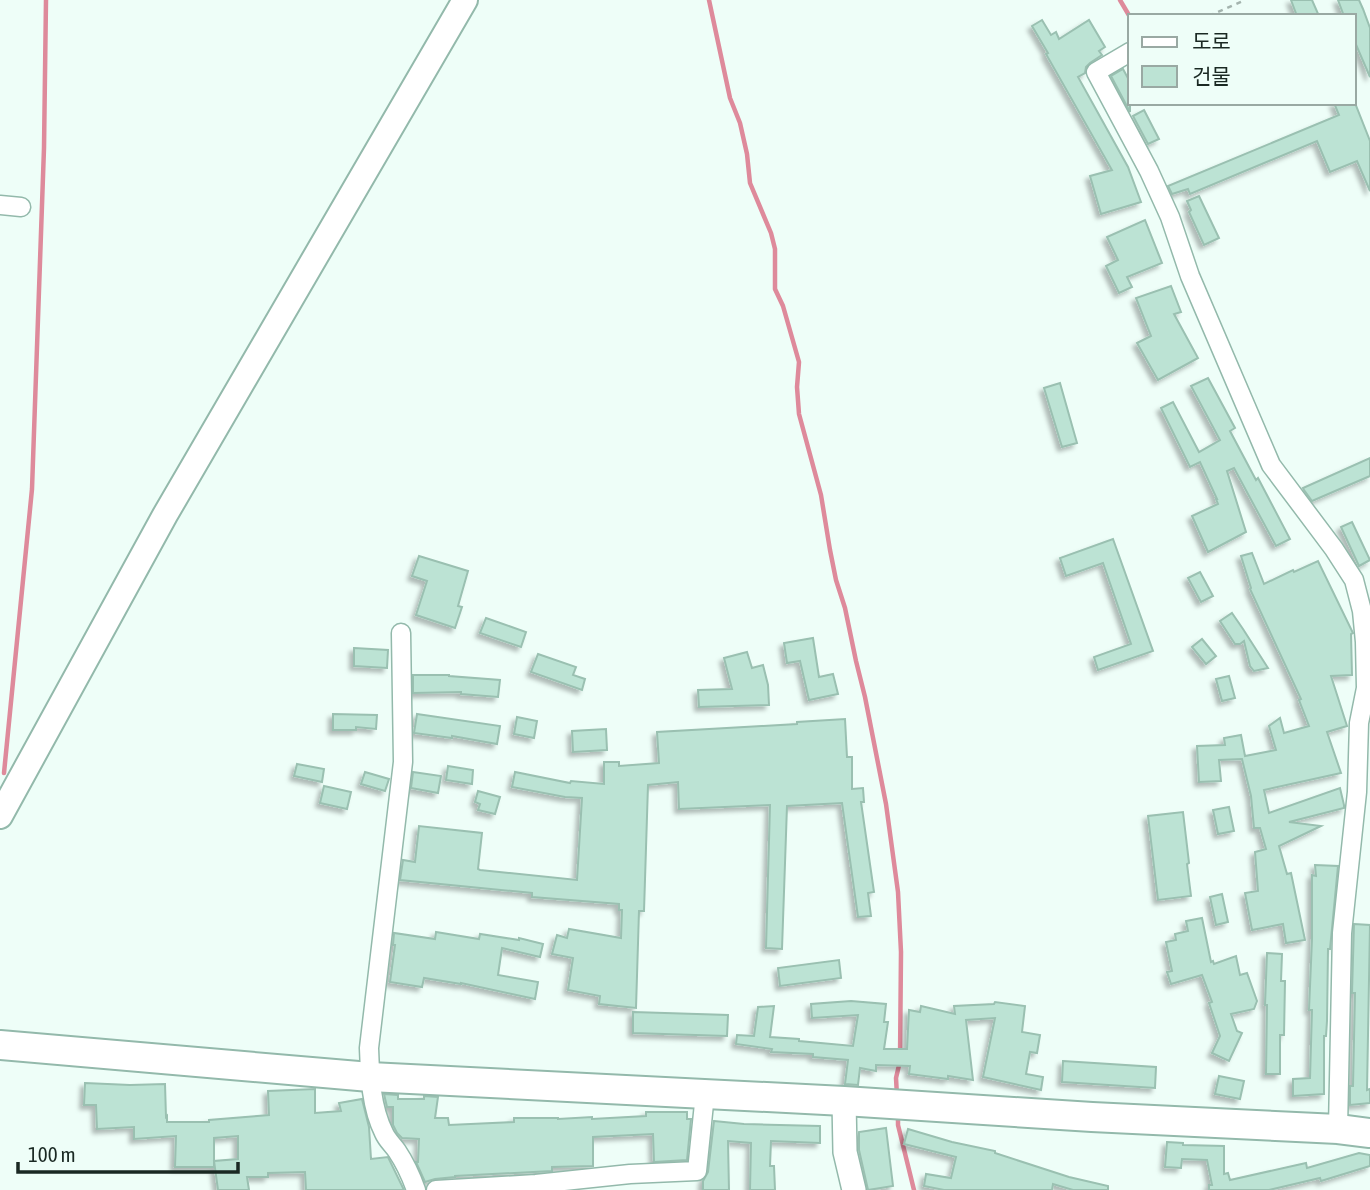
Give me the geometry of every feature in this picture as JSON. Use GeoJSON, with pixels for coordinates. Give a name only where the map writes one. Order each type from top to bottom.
{"type":"FeatureCollection","features":[{"type":"Feature","properties":{"kind":"main road"},"geometry":{"type":"LineString","coordinates":[[0,816],[165,515],[465,0]]}},
{"type":"Feature","properties":{"kind":"main road"},"geometry":{"type":"LineString","coordinates":[[0,1045],[370,1077],[844,1101],[1370,1133]]}},
{"type":"Feature","properties":{"kind":"street"},"geometry":{"type":"LineString","coordinates":[[1128,53],[1096,72],[1149,171],[1170,217],[1189,276],[1271,464],[1354,580],[1362,611],[1368,688],[1359,723],[1357,792],[1342,933],[1338,1129]]}},
{"type":"Feature","properties":{"kind":"street"},"geometry":{"type":"LineString","coordinates":[[0,205],[21,207]]}},
{"type":"Feature","properties":{"kind":"street"},"geometry":{"type":"LineString","coordinates":[[401,633],[403,762],[369,1048],[374,1102],[384,1134],[398,1152],[416,1190]]}},
{"type":"Feature","properties":{"kind":"street"},"geometry":{"type":"LineString","coordinates":[[436,1190],[697,1171],[705,1094]]}},
{"type":"Feature","properties":{"kind":"street"},"geometry":{"type":"LineString","coordinates":[[844,1101],[845,1152],[854,1190]]}},
{"type":"Feature","properties":{"kind":"path"},"geometry":{"type":"LineString","coordinates":[[1214,14],[1245,0]]}},
{"type":"Feature","properties":{"kind":"building"},"geometry":{"type":"Polygon","coordinates":[[[1291,0],[1312,0],[1318,14],[1296,14],[1291,0]]]}},
{"type":"Feature","properties":{"kind":"building"},"geometry":{"type":"Polygon","coordinates":[[[1338,0],[1359,0],[1370,28],[1370,77],[1356,45],[1356,14],[1343,14],[1338,0]]]}},
{"type":"Feature","properties":{"kind":"building"},"geometry":{"type":"Polygon","coordinates":[[[1042,20],[1051,35],[1056,32],[1059,39],[1089,20],[1105,47],[1099,51],[1102,55],[1090,63],[1085,73],[1078,77],[1128,167],[1141,202],[1101,214],[1090,176],[1112,170],[1032,26],[1042,20]]]}},
{"type":"Feature","properties":{"kind":"building"},"geometry":{"type":"Polygon","coordinates":[[[1123,69],[1128,78],[1130,112],[1111,76],[1123,69]]]}},
{"type":"Feature","properties":{"kind":"building"},"geometry":{"type":"Polygon","coordinates":[[[1335,105],[1356,105],[1370,141],[1370,191],[1357,161],[1330,172],[1317,141],[1190,194],[1188,189],[1172,194],[1168,186],[1339,115],[1335,105]]]}},
{"type":"Feature","properties":{"kind":"building"},"geometry":{"type":"Polygon","coordinates":[[[1144,110],[1159,139],[1148,144],[1133,116],[1144,110]]]}},
{"type":"Feature","properties":{"kind":"building"},"geometry":{"type":"Polygon","coordinates":[[[1199,196],[1219,238],[1204,245],[1187,201],[1199,196]]]}},
{"type":"Feature","properties":{"kind":"building"},"geometry":{"type":"Polygon","coordinates":[[[1145,220],[1162,263],[1127,277],[1132,287],[1119,293],[1106,266],[1118,260],[1107,237],[1145,220]]]}},
{"type":"Feature","properties":{"kind":"building"},"geometry":{"type":"Polygon","coordinates":[[[1171,286],[1181,312],[1174,314],[1198,358],[1158,380],[1137,343],[1151,336],[1136,298],[1171,286]]]}},
{"type":"Feature","properties":{"kind":"building"},"geometry":{"type":"Polygon","coordinates":[[[1208,378],[1235,428],[1230,431],[1290,539],[1276,546],[1234,468],[1227,471],[1246,532],[1208,552],[1192,516],[1218,504],[1217,499],[1200,462],[1190,467],[1161,408],[1173,402],[1199,452],[1220,440],[1191,386],[1208,378]]]}},
{"type":"Feature","properties":{"kind":"building"},"geometry":{"type":"Polygon","coordinates":[[[1060,383],[1077,443],[1062,447],[1044,388],[1060,383]]]}},
{"type":"Feature","properties":{"kind":"building"},"geometry":{"type":"Polygon","coordinates":[[[1370,458],[1370,476],[1312,501],[1303,488],[1370,458]]]}},
{"type":"Feature","properties":{"kind":"building"},"geometry":{"type":"Polygon","coordinates":[[[1352,522],[1370,560],[1359,566],[1341,527],[1352,522]]]}},
{"type":"Feature","properties":{"kind":"building"},"geometry":{"type":"Polygon","coordinates":[[[1113,539],[1153,651],[1098,670],[1094,657],[1131,644],[1103,563],[1066,576],[1060,558],[1113,539]]]}},
{"type":"Feature","properties":{"kind":"building"},"geometry":{"type":"Polygon","coordinates":[[[1252,553],[1264,584],[1318,561],[1353,633],[1352,675],[1331,676],[1347,726],[1327,732],[1341,773],[1264,790],[1269,813],[1340,788],[1344,805],[1344,808],[1289,822],[1321,826],[1279,846],[1287,874],[1291,873],[1305,940],[1286,943],[1283,924],[1252,930],[1245,893],[1258,891],[1255,852],[1266,849],[1260,828],[1254,828],[1251,796],[1242,759],[1219,760],[1221,781],[1199,782],[1197,746],[1225,745],[1224,738],[1241,735],[1245,756],[1276,750],[1269,726],[1280,718],[1284,733],[1309,726],[1299,700],[1301,699],[1250,589],[1241,556],[1252,553]]]}},
{"type":"Feature","properties":{"kind":"building"},"geometry":{"type":"Polygon","coordinates":[[[419,556],[468,571],[458,606],[462,607],[455,628],[416,615],[427,581],[412,576],[419,556]]]}},
{"type":"Feature","properties":{"kind":"building"},"geometry":{"type":"Polygon","coordinates":[[[1200,572],[1213,596],[1201,602],[1188,578],[1200,572]]]}},
{"type":"Feature","properties":{"kind":"building"},"geometry":{"type":"Polygon","coordinates":[[[1232,613],[1268,668],[1254,671],[1250,666],[1244,641],[1235,644],[1220,621],[1232,613]]]}},
{"type":"Feature","properties":{"kind":"building"},"geometry":{"type":"Polygon","coordinates":[[[486,618],[526,632],[521,647],[480,633],[486,618]]]}},
{"type":"Feature","properties":{"kind":"building"},"geometry":{"type":"Polygon","coordinates":[[[813,638],[819,677],[833,674],[838,694],[809,700],[800,661],[787,663],[784,643],[813,638]]]}},
{"type":"Feature","properties":{"kind":"building"},"geometry":{"type":"Polygon","coordinates":[[[1202,639],[1216,656],[1206,664],[1192,647],[1202,639]]]}},
{"type":"Feature","properties":{"kind":"building"},"geometry":{"type":"Polygon","coordinates":[[[354,648],[388,650],[387,668],[354,666],[354,648]]]}},
{"type":"Feature","properties":{"kind":"building"},"geometry":{"type":"Polygon","coordinates":[[[747,652],[752,668],[763,665],[769,705],[699,707],[698,690],[732,689],[724,658],[747,652]]]}},
{"type":"Feature","properties":{"kind":"building"},"geometry":{"type":"Polygon","coordinates":[[[538,654],[576,667],[573,675],[585,679],[582,690],[531,672],[538,654]]]}},
{"type":"Feature","properties":{"kind":"building"},"geometry":{"type":"Polygon","coordinates":[[[413,675],[500,680],[498,697],[461,692],[413,693],[413,675]]]}},
{"type":"Feature","properties":{"kind":"building"},"geometry":{"type":"Polygon","coordinates":[[[1229,676],[1235,698],[1222,701],[1216,679],[1229,676]]]}},
{"type":"Feature","properties":{"kind":"building"},"geometry":{"type":"Polygon","coordinates":[[[333,714],[377,715],[376,729],[356,727],[356,730],[333,730],[333,714]]]}},
{"type":"Feature","properties":{"kind":"building"},"geometry":{"type":"Polygon","coordinates":[[[417,714],[500,726],[497,744],[414,733],[417,714]]]}},
{"type":"Feature","properties":{"kind":"building"},"geometry":{"type":"Polygon","coordinates":[[[517,717],[537,721],[534,738],[514,734],[517,717]]]}},
{"type":"Feature","properties":{"kind":"building"},"geometry":{"type":"Polygon","coordinates":[[[845,719],[847,757],[852,757],[852,789],[863,788],[864,802],[861,802],[874,892],[868,893],[871,916],[858,917],[842,803],[787,806],[782,949],[766,948],[770,805],[679,809],[678,782],[648,785],[644,911],[639,911],[636,1008],[599,1004],[600,996],[568,990],[573,958],[552,954],[557,935],[567,938],[569,929],[621,938],[622,910],[619,910],[619,904],[532,897],[532,893],[400,880],[403,860],[415,862],[419,826],[482,833],[480,870],[577,880],[582,798],[512,787],[515,772],[570,783],[604,784],[604,762],[619,762],[619,766],[659,763],[657,732],[845,719]]]}},
{"type":"Feature","properties":{"kind":"building"},"geometry":{"type":"Polygon","coordinates":[[[606,729],[607,750],[573,752],[572,731],[606,729]]]}},
{"type":"Feature","properties":{"kind":"building"},"geometry":{"type":"Polygon","coordinates":[[[297,764],[324,769],[322,782],[294,776],[297,764]]]}},
{"type":"Feature","properties":{"kind":"building"},"geometry":{"type":"Polygon","coordinates":[[[448,766],[473,770],[472,784],[446,780],[448,766]]]}},
{"type":"Feature","properties":{"kind":"building"},"geometry":{"type":"Polygon","coordinates":[[[365,772],[389,779],[385,791],[361,784],[365,772]]]}},
{"type":"Feature","properties":{"kind":"building"},"geometry":{"type":"Polygon","coordinates":[[[413,772],[441,776],[438,793],[411,788],[413,772]]]}},
{"type":"Feature","properties":{"kind":"building"},"geometry":{"type":"Polygon","coordinates":[[[324,786],[351,792],[347,809],[320,803],[324,786]]]}},
{"type":"Feature","properties":{"kind":"building"},"geometry":{"type":"Polygon","coordinates":[[[478,791],[500,797],[495,814],[478,810],[480,804],[475,802],[478,791]]]}},
{"type":"Feature","properties":{"kind":"building"},"geometry":{"type":"Polygon","coordinates":[[[1229,807],[1234,831],[1218,834],[1213,810],[1229,807]]]}},
{"type":"Feature","properties":{"kind":"building"},"geometry":{"type":"Polygon","coordinates":[[[1183,812],[1191,896],[1158,900],[1148,816],[1183,812]]]}},
{"type":"Feature","properties":{"kind":"building"},"geometry":{"type":"Polygon","coordinates":[[[1315,865],[1338,866],[1328,949],[1324,1094],[1293,1096],[1293,1079],[1310,1078],[1312,875],[1316,876],[1315,865]]]}},
{"type":"Feature","properties":{"kind":"building"},"geometry":{"type":"Polygon","coordinates":[[[1222,894],[1228,922],[1216,925],[1210,897],[1222,894]]]}},
{"type":"Feature","properties":{"kind":"building"},"geometry":{"type":"Polygon","coordinates":[[[1202,918],[1211,962],[1214,964],[1236,956],[1240,975],[1247,973],[1257,1001],[1254,1009],[1231,1014],[1237,1031],[1242,1033],[1229,1061],[1212,1053],[1220,1036],[1202,975],[1171,984],[1167,972],[1172,971],[1166,942],[1176,940],[1175,934],[1188,931],[1186,921],[1202,918]]]}},
{"type":"Feature","properties":{"kind":"building"},"geometry":{"type":"Polygon","coordinates":[[[1354,924],[1370,925],[1367,1090],[1370,1089],[1370,1103],[1350,1105],[1350,1086],[1353,1086],[1354,924]]]}},
{"type":"Feature","properties":{"kind":"building"},"geometry":{"type":"Polygon","coordinates":[[[436,932],[479,939],[480,934],[519,938],[543,944],[540,957],[502,948],[498,975],[538,982],[535,999],[424,978],[422,987],[390,982],[394,933],[435,939],[436,932]]]}},
{"type":"Feature","properties":{"kind":"building"},"geometry":{"type":"Polygon","coordinates":[[[1267,953],[1282,954],[1281,981],[1285,981],[1280,1074],[1266,1074],[1267,953]]]}},
{"type":"Feature","properties":{"kind":"building"},"geometry":{"type":"Polygon","coordinates":[[[839,960],[841,978],[780,986],[778,968],[839,960]]]}},
{"type":"Feature","properties":{"kind":"building"},"geometry":{"type":"Polygon","coordinates":[[[851,1001],[886,1004],[884,1022],[888,1022],[884,1049],[907,1049],[909,1010],[920,1012],[921,1006],[955,1014],[954,1006],[995,1002],[1025,1006],[1022,1032],[1040,1035],[1037,1053],[1030,1052],[1026,1074],[1043,1077],[1041,1090],[983,1077],[995,1018],[966,1020],[973,1080],[909,1074],[910,1066],[876,1065],[876,1071],[860,1068],[858,1085],[845,1084],[848,1060],[813,1057],[813,1054],[771,1052],[772,1049],[736,1044],[737,1035],[754,1036],[758,1007],[774,1006],[770,1037],[853,1046],[858,1015],[812,1018],[811,1004],[851,1001]]]}},
{"type":"Feature","properties":{"kind":"building"},"geometry":{"type":"Polygon","coordinates":[[[633,1012],[728,1015],[727,1036],[633,1033],[633,1012]]]}},
{"type":"Feature","properties":{"kind":"building"},"geometry":{"type":"Polygon","coordinates":[[[1063,1061],[1156,1067],[1155,1088],[1062,1082],[1063,1061]]]}},
{"type":"Feature","properties":{"kind":"building"},"geometry":{"type":"Polygon","coordinates":[[[1219,1076],[1244,1081],[1240,1099],[1215,1094],[1219,1076]]]}},
{"type":"Feature","properties":{"kind":"building"},"geometry":{"type":"Polygon","coordinates":[[[85,1083],[165,1084],[167,1122],[209,1122],[269,1115],[268,1091],[315,1089],[315,1113],[341,1111],[339,1103],[362,1099],[369,1127],[371,1159],[388,1157],[404,1190],[306,1190],[305,1172],[268,1173],[268,1177],[247,1177],[249,1190],[218,1190],[214,1161],[214,1167],[175,1167],[176,1136],[134,1139],[134,1127],[97,1129],[96,1105],[84,1105],[85,1083]],[[238,1136],[214,1138],[214,1161],[238,1159],[238,1136]]]}},
{"type":"Feature","properties":{"kind":"building"},"geometry":{"type":"Polygon","coordinates":[[[384,1094],[398,1095],[398,1099],[438,1097],[435,1118],[448,1118],[449,1125],[514,1122],[514,1118],[592,1119],[646,1116],[646,1112],[687,1112],[687,1119],[691,1119],[687,1160],[654,1162],[653,1134],[593,1137],[593,1166],[455,1176],[425,1182],[416,1162],[419,1139],[402,1138],[397,1133],[393,1125],[393,1107],[387,1107],[384,1094]]]}},
{"type":"Feature","properties":{"kind":"building"},"geometry":{"type":"Polygon","coordinates":[[[714,1121],[820,1126],[820,1143],[771,1141],[770,1166],[774,1166],[775,1190],[750,1190],[751,1143],[728,1141],[729,1190],[703,1190],[703,1181],[708,1172],[714,1121]]]}},
{"type":"Feature","properties":{"kind":"building"},"geometry":{"type":"Polygon","coordinates":[[[886,1128],[893,1186],[868,1190],[859,1150],[859,1132],[886,1128]]]}},
{"type":"Feature","properties":{"kind":"building"},"geometry":{"type":"Polygon","coordinates":[[[908,1129],[995,1151],[1069,1177],[1108,1186],[1108,1190],[1073,1190],[1053,1184],[1052,1190],[944,1190],[924,1186],[926,1174],[951,1178],[956,1157],[904,1144],[908,1129]]]}},
{"type":"Feature","properties":{"kind":"building"},"geometry":{"type":"Polygon","coordinates":[[[1167,1142],[1224,1146],[1224,1174],[1228,1173],[1230,1180],[1306,1163],[1307,1168],[1359,1153],[1370,1155],[1370,1166],[1321,1181],[1320,1178],[1269,1190],[1209,1190],[1209,1185],[1212,1185],[1207,1160],[1182,1159],[1181,1168],[1165,1167],[1167,1142]]]}},
{"type":"Feature","properties":{"kind":"waterway"},"geometry":{"type":"LineString","coordinates":[[4,773],[32,489],[44,148],[46,0]]}},
{"type":"Feature","properties":{"kind":"waterway"},"geometry":{"type":"LineString","coordinates":[[709,0],[730,98],[740,123],[747,154],[750,183],[775,249],[775,289],[783,306],[799,362],[799,414],[821,495],[836,580],[865,697],[886,804],[898,892],[901,952],[897,1096]]}},
{"type":"Feature","properties":{"kind":"waterway"},"geometry":{"type":"LineString","coordinates":[[1120,0],[1128,14]]}},
{"type":"Feature","properties":{"kind":"waterway"},"geometry":{"type":"LineString","coordinates":[[898,1116],[914,1190]]}}]}
